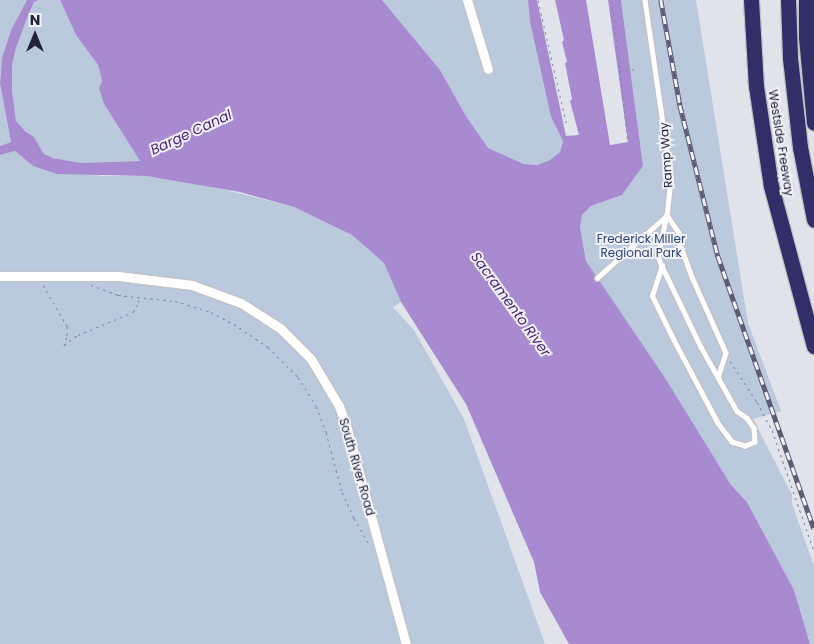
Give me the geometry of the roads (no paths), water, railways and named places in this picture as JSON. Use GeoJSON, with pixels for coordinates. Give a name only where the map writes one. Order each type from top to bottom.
{"type":"FeatureCollection","features":[{"type":"Feature","properties":{"kind":"highway","name":"Westside Freeway"},"geometry":{"type":"LineString","coordinates":[[751,0],[756,86],[771,186],[814,346]]}},
{"type":"Feature","properties":{"kind":"highway","name":"Westside Freeway"},"geometry":{"type":"LineString","coordinates":[[788,0],[790,58],[800,147],[814,220]]}},
{"type":"Feature","properties":{"kind":"highway"},"geometry":{"type":"LineString","coordinates":[[806,0],[806,36],[814,124]]}},
{"type":"Feature","properties":{"kind":"street"},"geometry":{"type":"LineString","coordinates":[[467,0],[488,68]]}},
{"type":"Feature","properties":{"kind":"street","name":"South River Road"},"geometry":{"type":"LineString","coordinates":[[0,276],[76,275],[173,281],[206,288],[255,312],[280,328],[299,346],[327,384],[346,425],[406,644]]}},
{"type":"Feature","properties":{"kind":"lane","name":"Ramp Way"},"geometry":{"type":"LineString","coordinates":[[645,0],[671,179],[667,215],[658,250],[662,266],[700,347],[738,411],[746,418],[756,436],[755,442],[744,446],[732,442],[718,424],[652,296],[662,266]]}},
{"type":"Feature","properties":{"kind":"lane"},"geometry":{"type":"LineString","coordinates":[[597,278],[667,215],[679,233],[680,244],[692,277],[726,353],[718,378]]}},
{"type":"Feature","properties":{"kind":"water"},"geometry":{"type":"Polygon","coordinates":[[[27,0],[38,0],[34,2],[27,18],[12,65],[12,90],[16,121],[34,137],[44,154],[53,158],[81,163],[140,161],[104,104],[99,88],[102,81],[98,65],[76,35],[60,0],[382,0],[440,70],[466,116],[488,148],[524,164],[537,165],[550,160],[560,152],[563,141],[551,117],[530,22],[528,0],[621,0],[643,166],[622,195],[591,206],[582,215],[580,227],[586,261],[665,378],[731,485],[747,502],[794,590],[810,644],[569,644],[540,592],[534,562],[466,404],[401,302],[384,263],[352,235],[294,207],[240,192],[147,176],[57,174],[33,166],[15,151],[0,155],[0,146],[11,142],[0,83],[2,58],[11,30],[27,0]]]}},
{"type":"Feature","properties":{"kind":"railway"},"geometry":{"type":"LineString","coordinates":[[661,0],[680,105],[718,256],[814,529]]}},
{"type":"Feature","properties":{"kind":"water label","name":"Barge Canal"},"geometry":{"type":"Point","coordinates":[191,132]}},
{"type":"Feature","properties":{"kind":"water label","name":"Sacramento River"},"geometry":{"type":"Point","coordinates":[511,304]}},
{"type":"Feature","properties":{"kind":"park label","name":"Frederick Miller Regional Park"},"geometry":{"type":"Point","coordinates":[641,246]}}]}
